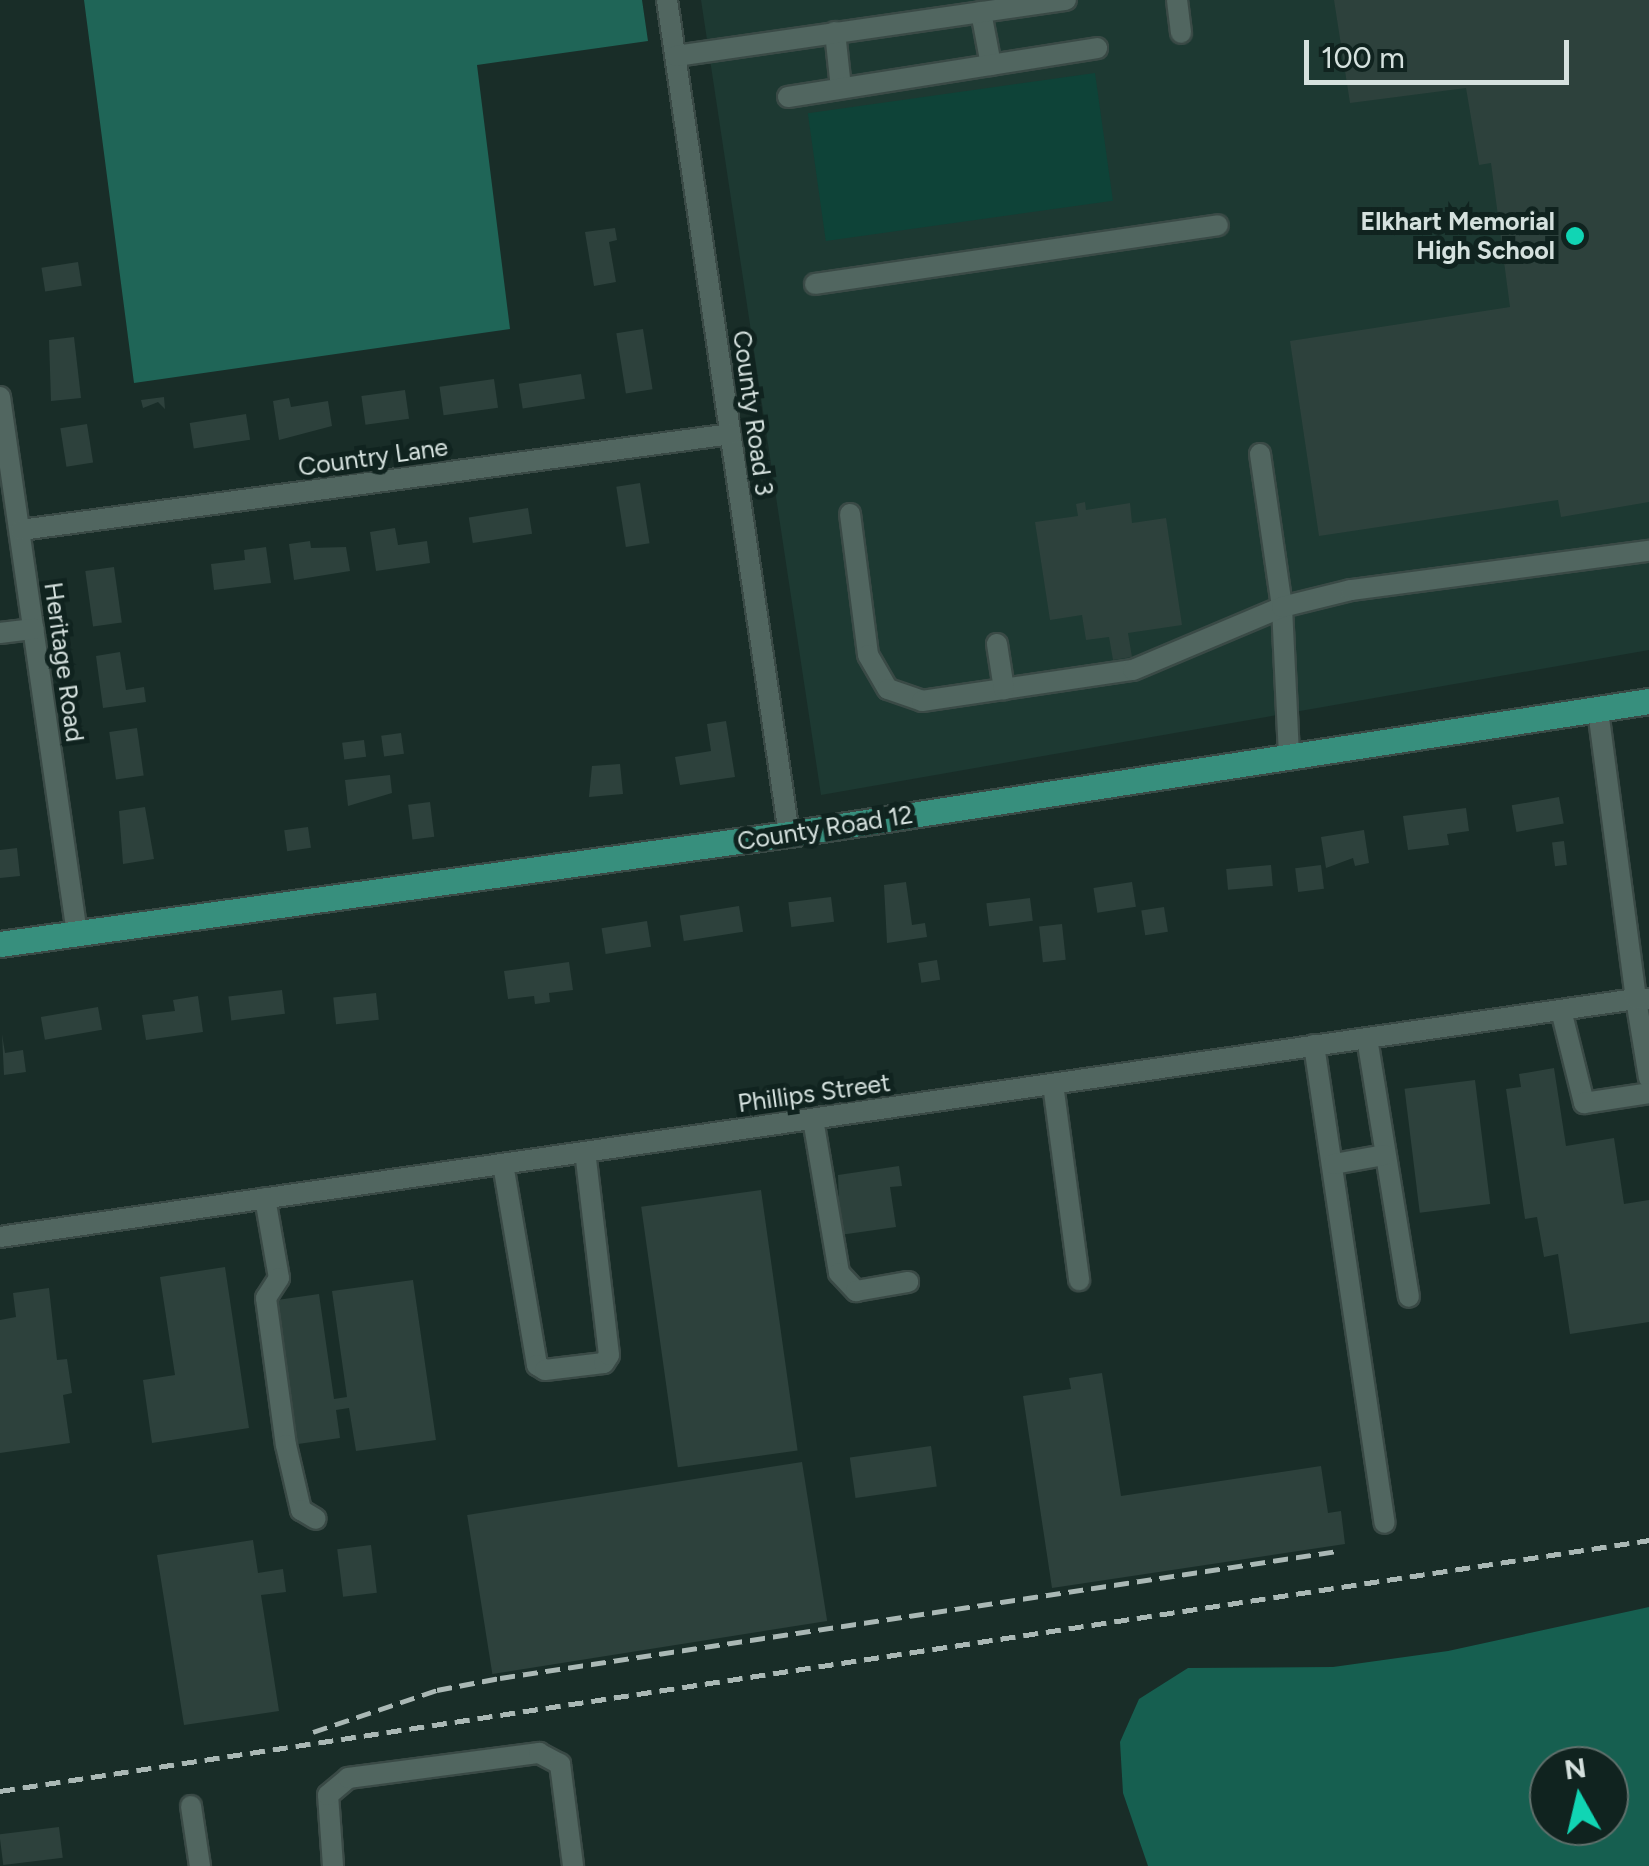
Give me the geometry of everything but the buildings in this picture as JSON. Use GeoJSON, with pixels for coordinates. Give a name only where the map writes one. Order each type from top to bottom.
{"type":"FeatureCollection","features":[{"type":"Feature","properties":{"kind":"main road","name":"County Road 12"},"geometry":{"type":"LineString","coordinates":[[0,944],[789,834],[1649,701]]}},
{"type":"Feature","properties":{"kind":"street","name":"County Road 3"},"geometry":{"type":"LineString","coordinates":[[668,0],[789,834]]}},
{"type":"Feature","properties":{"kind":"street"},"geometry":{"type":"LineString","coordinates":[[676,56],[1066,0]]}},
{"type":"Feature","properties":{"kind":"street"},"geometry":{"type":"LineString","coordinates":[[1177,0],[1181,33]]}},
{"type":"Feature","properties":{"kind":"street"},"geometry":{"type":"LineString","coordinates":[[980,12],[991,66]]}},
{"type":"Feature","properties":{"kind":"street"},"geometry":{"type":"LineString","coordinates":[[834,32],[841,88]]}},
{"type":"Feature","properties":{"kind":"street"},"geometry":{"type":"LineString","coordinates":[[788,97],[1096,48]]}},
{"type":"Feature","properties":{"kind":"street"},"geometry":{"type":"LineString","coordinates":[[816,284],[1218,225]]}},
{"type":"Feature","properties":{"kind":"street","name":"Heritage Road"},"geometry":{"type":"LineString","coordinates":[[0,397],[77,934]]}},
{"type":"Feature","properties":{"kind":"street","name":"Country Lane"},"geometry":{"type":"LineString","coordinates":[[21,530],[731,434]]}},
{"type":"Feature","properties":{"kind":"street"},"geometry":{"type":"LineString","coordinates":[[1260,454],[1282,607],[1290,756]]}},
{"type":"Feature","properties":{"kind":"street"},"geometry":{"type":"LineString","coordinates":[[850,514],[868,655],[888,689],[922,700],[1134,670],[1282,607],[1351,590],[1649,551]]}},
{"type":"Feature","properties":{"kind":"street"},"geometry":{"type":"LineString","coordinates":[[0,634],[34,629]]}},
{"type":"Feature","properties":{"kind":"street"},"geometry":{"type":"LineString","coordinates":[[998,644],[1004,689]]}},
{"type":"Feature","properties":{"kind":"street"},"geometry":{"type":"LineString","coordinates":[[1598,709],[1641,992],[1649,1078]]}},
{"type":"Feature","properties":{"kind":"street","name":"Phillips Street"},"geometry":{"type":"LineString","coordinates":[[0,1237],[1561,1010],[1641,992]]}},
{"type":"Feature","properties":{"kind":"street"},"geometry":{"type":"LineString","coordinates":[[1561,1010],[1584,1103],[1649,1093]]}},
{"type":"Feature","properties":{"kind":"street"},"geometry":{"type":"LineString","coordinates":[[1367,1038],[1409,1298]]}},
{"type":"Feature","properties":{"kind":"street"},"geometry":{"type":"LineString","coordinates":[[1314,1046],[1384,1523]]}},
{"type":"Feature","properties":{"kind":"street"},"geometry":{"type":"LineString","coordinates":[[1053,1084],[1078,1280]]}},
{"type":"Feature","properties":{"kind":"street"},"geometry":{"type":"LineString","coordinates":[[813,1118],[838,1273],[856,1291],[908,1282]]}},
{"type":"Feature","properties":{"kind":"street"},"geometry":{"type":"LineString","coordinates":[[503,1164],[537,1364],[545,1370],[604,1363],[609,1355],[585,1152]]}},
{"type":"Feature","properties":{"kind":"street"},"geometry":{"type":"LineString","coordinates":[[1334,1164],[1384,1156]]}},
{"type":"Feature","properties":{"kind":"street"},"geometry":{"type":"LineString","coordinates":[[265,1198],[280,1278],[266,1298],[286,1445],[301,1510],[316,1518]]}},
{"type":"Feature","properties":{"kind":"street"},"geometry":{"type":"LineString","coordinates":[[333,1866],[328,1795],[348,1778],[540,1753],[560,1764],[573,1866]]}},
{"type":"Feature","properties":{"kind":"street"},"geometry":{"type":"LineString","coordinates":[[191,1806],[200,1866]]}},
{"type":"Feature","properties":{"kind":"shaded area"},"geometry":{"type":"Polygon","coordinates":[[[84,0],[642,0],[648,41],[477,65],[510,329],[134,383],[84,0]]]}},
{"type":"Feature","properties":{"kind":"shaded area"},"geometry":{"type":"Polygon","coordinates":[[[701,0],[1649,0],[1649,650],[821,795],[701,0]]]}},
{"type":"Feature","properties":{"kind":"shaded area"},"geometry":{"type":"Polygon","coordinates":[[[1095,73],[1113,201],[826,241],[808,113],[1095,73]]]}},
{"type":"Feature","properties":{"kind":"shaded area"},"geometry":{"type":"Polygon","coordinates":[[[1649,1607],[1649,1866],[1148,1866],[1123,1793],[1120,1742],[1139,1699],[1188,1668],[1333,1667],[1448,1651],[1649,1607]]]}},
{"type":"Feature","properties":{"kind":"railway"},"geometry":{"type":"LineString","coordinates":[[0,1791],[1649,1540]]}},
{"type":"Feature","properties":{"kind":"railway"},"geometry":{"type":"LineString","coordinates":[[313,1732],[437,1690],[500,1678],[1338,1551]]}},
{"type":"Feature","properties":{"kind":"place","name":"Elkhart Memorial High School"},"geometry":{"type":"Point","coordinates":[1575,236]}}]}
